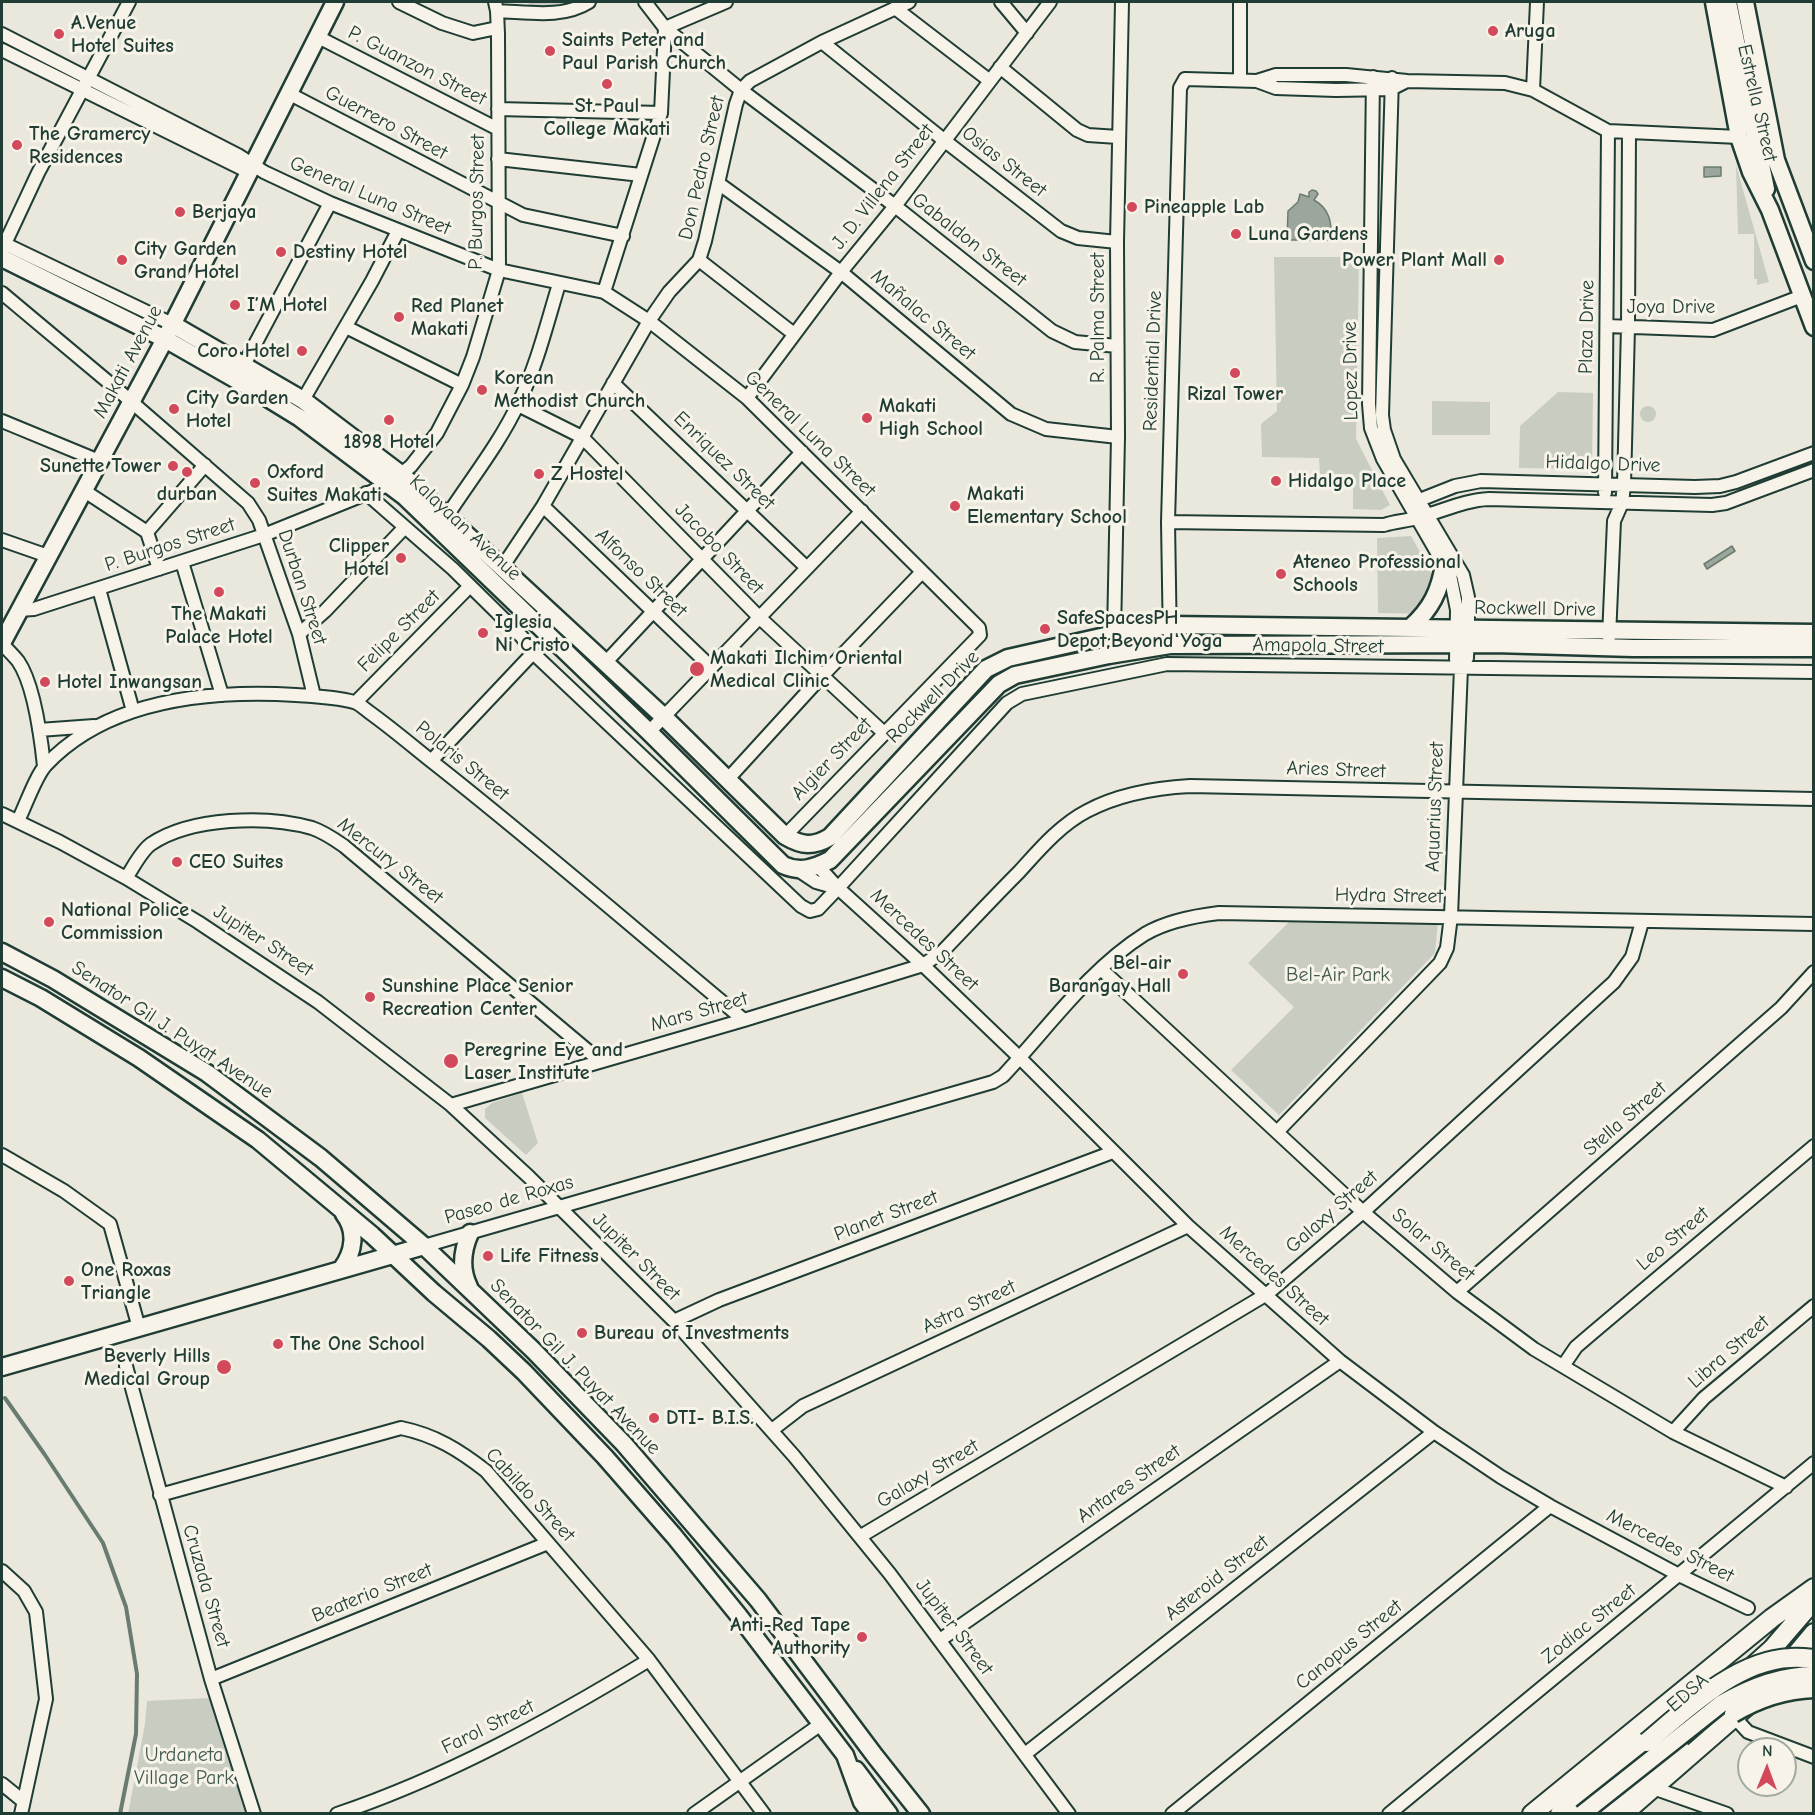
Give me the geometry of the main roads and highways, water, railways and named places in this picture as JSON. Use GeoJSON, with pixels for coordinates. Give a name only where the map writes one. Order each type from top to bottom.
{"type":"FeatureCollection","features":[{"type":"Feature","properties":{"kind":"highway"},"geometry":{"type":"LineString","coordinates":[[1532,1814],[1772,1618],[1814,1588]]}},
{"type":"Feature","properties":{"kind":"highway","name":"EDSA"},"geometry":{"type":"LineString","coordinates":[[1573,1812],[1772,1649],[1814,1600]]}},
{"type":"Feature","properties":{"kind":"highway"},"geometry":{"type":"LineString","coordinates":[[1768,1688],[1814,1633]]}},
{"type":"Feature","properties":{"kind":"highway"},"geometry":{"type":"LineString","coordinates":[[1573,1812],[1682,1712],[1726,1681],[1745,1670],[1767,1662],[1814,1656]]}},
{"type":"Feature","properties":{"kind":"highway"},"geometry":{"type":"LineString","coordinates":[[1623,1814],[1768,1688],[1814,1656]]}},
{"type":"Feature","properties":{"kind":"main road","name":"Makati Avenue"},"geometry":{"type":"LineString","coordinates":[[2,643],[169,331],[335,2]]}},
{"type":"Feature","properties":{"kind":"main road","name":"Estrella Street"},"geometry":{"type":"LineString","coordinates":[[1714,2],[1739,137],[1770,166],[1792,203],[1814,261]]}},
{"type":"Feature","properties":{"kind":"main road","name":"Estrella Street"},"geometry":{"type":"LineString","coordinates":[[1728,2],[1770,166]]}},
{"type":"Feature","properties":{"kind":"main road","name":"Estrella Street"},"geometry":{"type":"LineString","coordinates":[[1744,2],[1770,166]]}},
{"type":"Feature","properties":{"kind":"main road","name":"Estrella Street"},"geometry":{"type":"LineString","coordinates":[[1754,2],[1770,166],[1770,210],[1814,327]]}},
{"type":"Feature","properties":{"kind":"main road","name":"Kalayaan Avenue"},"geometry":{"type":"LineString","coordinates":[[3,251],[244,365],[303,400],[402,475],[503,566],[818,866]]}},
{"type":"Feature","properties":{"kind":"main road","name":"Kalayaan Avenue"},"geometry":{"type":"LineString","coordinates":[[169,331],[300,418],[404,496],[650,732],[783,865],[798,870],[818,866]]}},
{"type":"Feature","properties":{"kind":"main road"},"geometry":{"type":"LineString","coordinates":[[1411,627],[1435,600],[1442,582],[1444,564]]}},
{"type":"Feature","properties":{"kind":"main road","name":"Rockwell Drive"},"geometry":{"type":"LineString","coordinates":[[791,840],[810,845],[830,837],[986,669],[1008,658],[1114,634],[1169,625],[1411,627],[1462,636]]}},
{"type":"Feature","properties":{"kind":"main road","name":"Rockwell Drive"},"geometry":{"type":"LineString","coordinates":[[1610,639],[1814,633]]}},
{"type":"Feature","properties":{"kind":"main road","name":"Rockwell Drive"},"geometry":{"type":"LineString","coordinates":[[818,866],[830,860],[999,684],[1015,675],[1108,655],[1170,645],[1462,636],[1610,639],[1814,648]]}},
{"type":"Feature","properties":{"kind":"main road","name":"Senator Gil J. Puyat Avenue"},"geometry":{"type":"LineString","coordinates":[[2,952],[63,985],[207,1073],[313,1152],[424,1246],[534,1351],[624,1444],[758,1600],[875,1756],[887,1782],[913,1812]]}},
{"type":"Feature","properties":{"kind":"main road","name":"Senator Gil J. Puyat Avenue"},"geometry":{"type":"LineString","coordinates":[[2,978],[69,1015],[139,1058],[258,1140],[394,1255],[524,1372],[605,1457],[674,1536],[844,1755],[862,1802],[871,1814]]}},
{"type":"Feature","properties":{"kind":"main road"},"geometry":{"type":"LineString","coordinates":[[339,1208],[351,1228],[353,1240],[348,1260],[342,1268]]}},
{"type":"Feature","properties":{"kind":"main road"},"geometry":{"type":"LineString","coordinates":[[470,1233],[463,1264],[470,1290]]}},
{"type":"Feature","properties":{"kind":"main road","name":"Paseo de Roxas"},"geometry":{"type":"LineString","coordinates":[[2,1367],[424,1246]]}},
{"type":"Feature","properties":{"kind":"main road"},"geometry":{"type":"LineString","coordinates":[[1573,1812],[1736,1695],[1777,1679],[1814,1675]]}},
{"type":"Feature","properties":{"kind":"main road"},"geometry":{"type":"LineString","coordinates":[[1768,1688],[1810,1685]]}},
{"type":"Feature","properties":{"kind":"main road"},"geometry":{"type":"LineString","coordinates":[[1607,1814],[1705,1733],[1733,1714],[1766,1697],[1810,1685]]}},
{"type":"Feature","properties":{"kind":"main road"},"geometry":{"type":"LineString","coordinates":[[844,1755],[889,1814]]}},
{"type":"Feature","properties":{"kind":"waterway"},"geometry":{"type":"LineString","coordinates":[[5,1398],[103,1543],[126,1607],[137,1674],[136,1734],[120,1814]]}},
{"type":"Feature","properties":{"kind":"place","name":"Aruga"},"geometry":{"type":"Point","coordinates":[1493,31]}},
{"type":"Feature","properties":{"kind":"place","name":"A.Venue Hotel Suites"},"geometry":{"type":"Point","coordinates":[59,34]}},
{"type":"Feature","properties":{"kind":"place","name":"Saints Peter and Paul Parish Church"},"geometry":{"type":"Point","coordinates":[550,51]}},
{"type":"Feature","properties":{"kind":"place","name":"St. Paul College Makati"},"geometry":{"type":"Point","coordinates":[607,84]}},
{"type":"Feature","properties":{"kind":"place","name":"The Gramercy Residences"},"geometry":{"type":"Point","coordinates":[17,145]}},
{"type":"Feature","properties":{"kind":"place","name":"Pineapple Lab"},"geometry":{"type":"Point","coordinates":[1132,207]}},
{"type":"Feature","properties":{"kind":"place","name":"Berjaya"},"geometry":{"type":"Point","coordinates":[180,212]}},
{"type":"Feature","properties":{"kind":"place","name":"Luna Gardens"},"geometry":{"type":"Point","coordinates":[1236,234]}},
{"type":"Feature","properties":{"kind":"place","name":"Destiny Hotel"},"geometry":{"type":"Point","coordinates":[281,252]}},
{"type":"Feature","properties":{"kind":"place","name":"City Garden Grand Hotel"},"geometry":{"type":"Point","coordinates":[122,260]}},
{"type":"Feature","properties":{"kind":"place","name":"Power Plant Mall"},"geometry":{"type":"Point","coordinates":[1499,260]}},
{"type":"Feature","properties":{"kind":"place","name":"I’M Hotel"},"geometry":{"type":"Point","coordinates":[235,305]}},
{"type":"Feature","properties":{"kind":"place","name":"Red Planet Makati"},"geometry":{"type":"Point","coordinates":[399,317]}},
{"type":"Feature","properties":{"kind":"place","name":"Coro Hotel"},"geometry":{"type":"Point","coordinates":[302,351]}},
{"type":"Feature","properties":{"kind":"place","name":"Rizal Tower"},"geometry":{"type":"Point","coordinates":[1235,373]}},
{"type":"Feature","properties":{"kind":"place","name":"Korean Methodist Church"},"geometry":{"type":"Point","coordinates":[482,390]}},
{"type":"Feature","properties":{"kind":"place","name":"City Garden Hotel"},"geometry":{"type":"Point","coordinates":[174,409]}},
{"type":"Feature","properties":{"kind":"place","name":"Makati High School"},"geometry":{"type":"Point","coordinates":[867,418]}},
{"type":"Feature","properties":{"kind":"place","name":"1898 Hotel"},"geometry":{"type":"Point","coordinates":[389,420]}},
{"type":"Feature","properties":{"kind":"place","name":"Sunette Tower"},"geometry":{"type":"Point","coordinates":[173,466]}},
{"type":"Feature","properties":{"kind":"place","name":"durban"},"geometry":{"type":"Point","coordinates":[187,472]}},
{"type":"Feature","properties":{"kind":"place","name":"Z Hostel"},"geometry":{"type":"Point","coordinates":[539,474]}},
{"type":"Feature","properties":{"kind":"place","name":"Hidalgo Place"},"geometry":{"type":"Point","coordinates":[1276,481]}},
{"type":"Feature","properties":{"kind":"place","name":"Oxford Suites Makati"},"geometry":{"type":"Point","coordinates":[255,483]}},
{"type":"Feature","properties":{"kind":"place","name":"Makati Elementary School"},"geometry":{"type":"Point","coordinates":[955,506]}},
{"type":"Feature","properties":{"kind":"place","name":"Clipper Hotel"},"geometry":{"type":"Point","coordinates":[401,558]}},
{"type":"Feature","properties":{"kind":"place","name":"Ateneo Professional Schools"},"geometry":{"type":"Point","coordinates":[1281,574]}},
{"type":"Feature","properties":{"kind":"place","name":"The Makati Palace Hotel"},"geometry":{"type":"Point","coordinates":[219,592]}},
{"type":"Feature","properties":{"kind":"place","name":"SafeSpacesPH Depot;Beyond Yoga"},"geometry":{"type":"Point","coordinates":[1045,629]}},
{"type":"Feature","properties":{"kind":"place","name":"Iglesia Ni Cristo"},"geometry":{"type":"Point","coordinates":[483,633]}},
{"type":"Feature","properties":{"kind":"place","name":"Makati Ilchim Oriental Medical Clinic"},"geometry":{"type":"Point","coordinates":[697,669]}},
{"type":"Feature","properties":{"kind":"place","name":"Hotel Inwangsan"},"geometry":{"type":"Point","coordinates":[45,682]}},
{"type":"Feature","properties":{"kind":"place","name":"CEO Suites"},"geometry":{"type":"Point","coordinates":[177,862]}},
{"type":"Feature","properties":{"kind":"place","name":"National Police Commission"},"geometry":{"type":"Point","coordinates":[49,922]}},
{"type":"Feature","properties":{"kind":"place","name":"Bel-air Barangay Hall"},"geometry":{"type":"Point","coordinates":[1183,974]}},
{"type":"Feature","properties":{"kind":"place","name":"Sunshine Place Senior Recreation Center"},"geometry":{"type":"Point","coordinates":[370,997]}},
{"type":"Feature","properties":{"kind":"place","name":"Peregrine Eye and Laser Institute"},"geometry":{"type":"Point","coordinates":[451,1061]}},
{"type":"Feature","properties":{"kind":"place","name":"Life Fitness"},"geometry":{"type":"Point","coordinates":[488,1256]}},
{"type":"Feature","properties":{"kind":"place","name":"One Roxas Triangle"},"geometry":{"type":"Point","coordinates":[69,1281]}},
{"type":"Feature","properties":{"kind":"place","name":"Bureau of Investments"},"geometry":{"type":"Point","coordinates":[582,1333]}},
{"type":"Feature","properties":{"kind":"place","name":"The One School"},"geometry":{"type":"Point","coordinates":[278,1344]}},
{"type":"Feature","properties":{"kind":"place","name":"Beverly Hills Medical Group"},"geometry":{"type":"Point","coordinates":[224,1367]}},
{"type":"Feature","properties":{"kind":"place","name":"DTI- B.I.S."},"geometry":{"type":"Point","coordinates":[654,1418]}},
{"type":"Feature","properties":{"kind":"place","name":"Anti-Red Tape Authority"},"geometry":{"type":"Point","coordinates":[862,1637]}},
{"type":"Feature","properties":{"kind":"park label","name":"Bel-Air Park"},"geometry":{"type":"Point","coordinates":[1338,975]}},
{"type":"Feature","properties":{"kind":"park label","name":"Urdaneta Village Park"},"geometry":{"type":"Point","coordinates":[184,1766]}}]}
